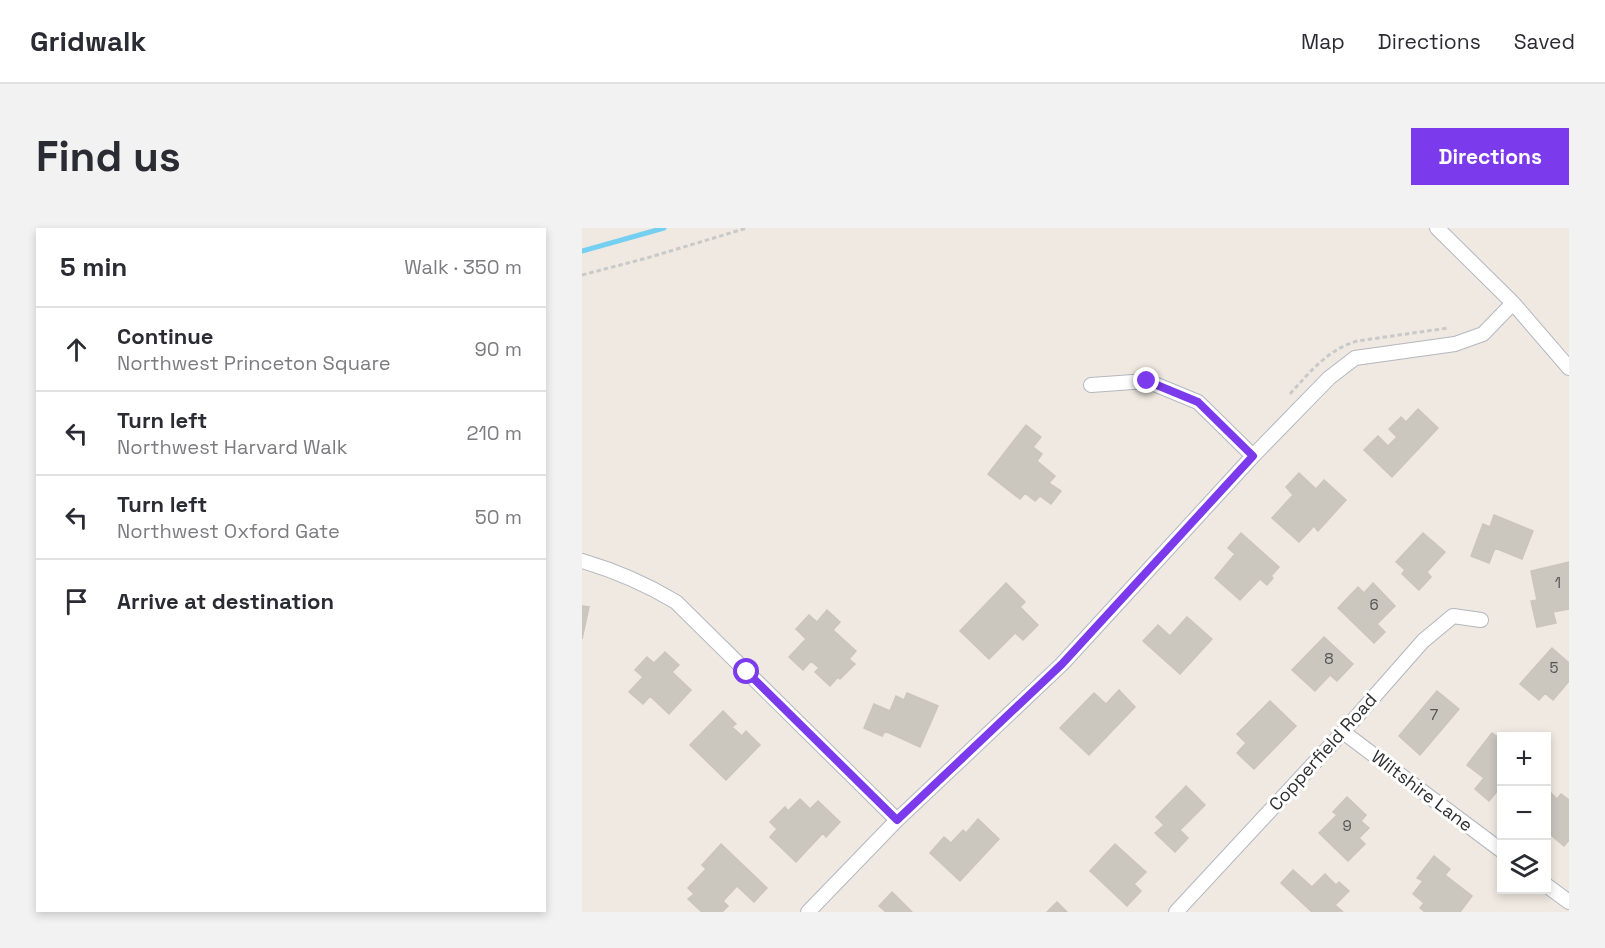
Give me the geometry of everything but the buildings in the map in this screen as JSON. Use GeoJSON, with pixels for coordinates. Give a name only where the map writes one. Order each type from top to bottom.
{"type":"FeatureCollection","features":[{"type":"Feature","properties":{"kind":"street"},"geometry":{"type":"LineString","coordinates":[[1437,228],[1513,303],[1569,368]]}},
{"type":"Feature","properties":{"kind":"street"},"geometry":{"type":"LineString","coordinates":[[808,912],[897,820],[1062,664],[1253,456],[1329,378],[1355,358],[1455,344],[1483,334],[1513,303]]}},
{"type":"Feature","properties":{"kind":"street"},"geometry":{"type":"LineString","coordinates":[[1091,384],[1147,381],[1198,402],[1253,456]]}},
{"type":"Feature","properties":{"kind":"street"},"geometry":{"type":"LineString","coordinates":[[582,561],[615,570],[648,585],[676,603],[897,820]]}},
{"type":"Feature","properties":{"kind":"street","name":"Copperfield Road"},"geometry":{"type":"LineString","coordinates":[[1176,912],[1343,732],[1423,640],[1453,616],[1481,620]]}},
{"type":"Feature","properties":{"kind":"street","name":"Wiltshire Lane"},"geometry":{"type":"LineString","coordinates":[[1343,732],[1497,847]]}},
{"type":"Feature","properties":{"kind":"street"},"geometry":{"type":"LineString","coordinates":[[1551,889],[1569,902]]}},
{"type":"Feature","properties":{"kind":"path"},"geometry":{"type":"LineString","coordinates":[[582,275],[747,228]]}},
{"type":"Feature","properties":{"kind":"waterway"},"geometry":{"type":"LineString","coordinates":[[582,251],[664,228]]}},
{"type":"Feature","properties":{"kind":"route"},"geometry":{"type":"LineString","coordinates":[[747,672],[897,820],[1062,664],[1253,456],[1198,402],[1147,381]]}}]}
